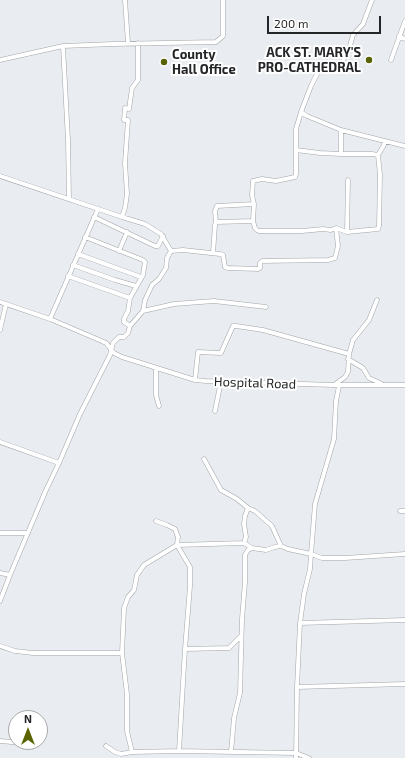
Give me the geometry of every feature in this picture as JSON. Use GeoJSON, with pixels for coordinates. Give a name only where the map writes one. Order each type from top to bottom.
{"type":"FeatureCollection","features":[{"type":"Feature","properties":{"kind":"street"},"geometry":{"type":"LineString","coordinates":[[125,0],[128,43]]}},
{"type":"Feature","properties":{"kind":"street"},"geometry":{"type":"LineString","coordinates":[[0,60],[62,46],[128,43],[216,42],[223,36],[223,0]]}},
{"type":"Feature","properties":{"kind":"street"},"geometry":{"type":"LineString","coordinates":[[372,0],[363,24],[353,35],[349,49],[341,65],[322,69],[318,72],[301,112],[296,129],[296,174],[294,177],[276,181],[262,179],[253,182],[253,221],[255,229],[259,231],[302,231],[323,229],[331,230],[336,228],[347,232],[375,230],[379,227],[380,168],[378,155],[384,145],[384,141]]}},
{"type":"Feature","properties":{"kind":"street"},"geometry":{"type":"LineString","coordinates":[[391,60],[405,21]]}},
{"type":"Feature","properties":{"kind":"street"},"geometry":{"type":"LineString","coordinates":[[399,36],[405,39]]}},
{"type":"Feature","properties":{"kind":"street"},"geometry":{"type":"LineString","coordinates":[[122,217],[127,194],[125,163],[128,120],[124,120],[125,108],[129,109],[132,88],[138,80],[138,43]]}},
{"type":"Feature","properties":{"kind":"street"},"geometry":{"type":"LineString","coordinates":[[62,46],[68,140],[69,199]]}},
{"type":"Feature","properties":{"kind":"street"},"geometry":{"type":"LineString","coordinates":[[301,112],[341,130],[405,146]]}},
{"type":"Feature","properties":{"kind":"street"},"geometry":{"type":"LineString","coordinates":[[341,130],[341,154]]}},
{"type":"Feature","properties":{"kind":"street"},"geometry":{"type":"LineString","coordinates":[[296,150],[320,153],[378,155]]}},
{"type":"Feature","properties":{"kind":"street"},"geometry":{"type":"LineString","coordinates":[[0,176],[145,224],[162,236],[171,251]]}},
{"type":"Feature","properties":{"kind":"street"},"geometry":{"type":"LineString","coordinates":[[347,232],[348,180]]}},
{"type":"Feature","properties":{"kind":"street"},"geometry":{"type":"LineString","coordinates":[[213,253],[216,222],[215,211],[217,206],[254,204]]}},
{"type":"Feature","properties":{"kind":"street"},"geometry":{"type":"LineString","coordinates":[[50,319],[98,209]]}},
{"type":"Feature","properties":{"kind":"street"},"geometry":{"type":"LineString","coordinates":[[94,217],[155,246],[158,246],[162,236]]}},
{"type":"Feature","properties":{"kind":"street"},"geometry":{"type":"LineString","coordinates":[[216,222],[253,221]]}},
{"type":"Feature","properties":{"kind":"street"},"geometry":{"type":"LineString","coordinates":[[171,251],[183,250],[223,255],[225,267],[228,268],[259,269],[262,261],[328,260],[335,258],[338,246],[336,228]]}},
{"type":"Feature","properties":{"kind":"street"},"geometry":{"type":"LineString","coordinates":[[119,251],[126,232]]}},
{"type":"Feature","properties":{"kind":"street"},"geometry":{"type":"LineString","coordinates":[[85,237],[143,260],[143,275],[130,298],[128,311],[124,320],[130,326]]}},
{"type":"Feature","properties":{"kind":"street"},"geometry":{"type":"LineString","coordinates":[[0,601],[80,414],[96,385],[112,350],[113,343],[119,337],[128,333],[130,326],[143,311],[145,300],[152,285],[159,279],[166,268],[167,258],[171,251]]}},
{"type":"Feature","properties":{"kind":"street"},"geometry":{"type":"LineString","coordinates":[[78,254],[141,277]]}},
{"type":"Feature","properties":{"kind":"street"},"geometry":{"type":"LineString","coordinates":[[73,264],[115,280],[136,286]]}},
{"type":"Feature","properties":{"kind":"street"},"geometry":{"type":"LineString","coordinates":[[68,276],[130,298]]}},
{"type":"Feature","properties":{"kind":"street"},"geometry":{"type":"LineString","coordinates":[[334,386],[345,377],[348,372],[348,359],[353,340],[369,320],[377,300]]}},
{"type":"Feature","properties":{"kind":"street"},"geometry":{"type":"LineString","coordinates":[[143,311],[174,304],[214,301],[266,307]]}},
{"type":"Feature","properties":{"kind":"street","name":"Hospital Road"},"geometry":{"type":"LineString","coordinates":[[0,302],[50,319],[106,343],[116,355],[195,380],[334,386],[405,386]]}},
{"type":"Feature","properties":{"kind":"street"},"geometry":{"type":"LineString","coordinates":[[0,330],[6,304]]}},
{"type":"Feature","properties":{"kind":"street"},"geometry":{"type":"LineString","coordinates":[[195,380],[198,352],[221,354],[233,326],[262,330],[349,354]]}},
{"type":"Feature","properties":{"kind":"street"},"geometry":{"type":"LineString","coordinates":[[348,359],[363,368],[369,378],[384,386]]}},
{"type":"Feature","properties":{"kind":"street"},"geometry":{"type":"LineString","coordinates":[[156,368],[156,395],[159,406]]}},
{"type":"Feature","properties":{"kind":"street"},"geometry":{"type":"LineString","coordinates":[[215,412],[221,381]]}},
{"type":"Feature","properties":{"kind":"street"},"geometry":{"type":"LineString","coordinates":[[296,756],[300,623],[304,594],[310,569],[315,504],[334,439],[336,401],[339,386]]}},
{"type":"Feature","properties":{"kind":"street"},"geometry":{"type":"LineString","coordinates":[[0,442],[59,463]]}},
{"type":"Feature","properties":{"kind":"street"},"geometry":{"type":"LineString","coordinates":[[204,459],[220,490],[255,511],[272,526],[281,546],[288,550],[311,554],[322,558],[405,554]]}},
{"type":"Feature","properties":{"kind":"street"},"geometry":{"type":"LineString","coordinates":[[244,543],[246,537],[244,524],[248,508]]}},
{"type":"Feature","properties":{"kind":"street"},"geometry":{"type":"LineString","coordinates":[[400,511],[405,511]]}},
{"type":"Feature","properties":{"kind":"street"},"geometry":{"type":"LineString","coordinates":[[156,521],[176,529],[178,537],[177,545],[190,567],[179,751]]}},
{"type":"Feature","properties":{"kind":"street"},"geometry":{"type":"LineString","coordinates":[[0,533],[28,533]]}},
{"type":"Feature","properties":{"kind":"street"},"geometry":{"type":"LineString","coordinates":[[132,752],[127,731],[127,694],[122,654],[124,608],[128,597],[134,590],[137,575],[144,565],[177,545],[244,543],[252,548],[266,550],[281,546]]}},
{"type":"Feature","properties":{"kind":"street"},"geometry":{"type":"LineString","coordinates":[[231,752],[234,718],[240,693],[245,555],[248,550],[252,548]]}},
{"type":"Feature","properties":{"kind":"street"},"geometry":{"type":"LineString","coordinates":[[0,573],[10,575]]}},
{"type":"Feature","properties":{"kind":"street"},"geometry":{"type":"LineString","coordinates":[[300,623],[405,620]]}},
{"type":"Feature","properties":{"kind":"street"},"geometry":{"type":"LineString","coordinates":[[185,649],[229,648],[242,636]]}},
{"type":"Feature","properties":{"kind":"street"},"geometry":{"type":"LineString","coordinates":[[0,646],[15,651],[33,654],[122,654]]}},
{"type":"Feature","properties":{"kind":"street"},"geometry":{"type":"LineString","coordinates":[[297,687],[405,684]]}},
{"type":"Feature","properties":{"kind":"street"},"geometry":{"type":"LineString","coordinates":[[106,746],[119,753],[179,751],[231,752],[308,758]]}},
{"type":"Feature","properties":{"kind":"place","name":"ACK ST. MARY'S PRO-CATHEDRAL"},"geometry":{"type":"Point","coordinates":[369,60]}},
{"type":"Feature","properties":{"kind":"place","name":"County Hall Office"},"geometry":{"type":"Point","coordinates":[164,62]}}]}
